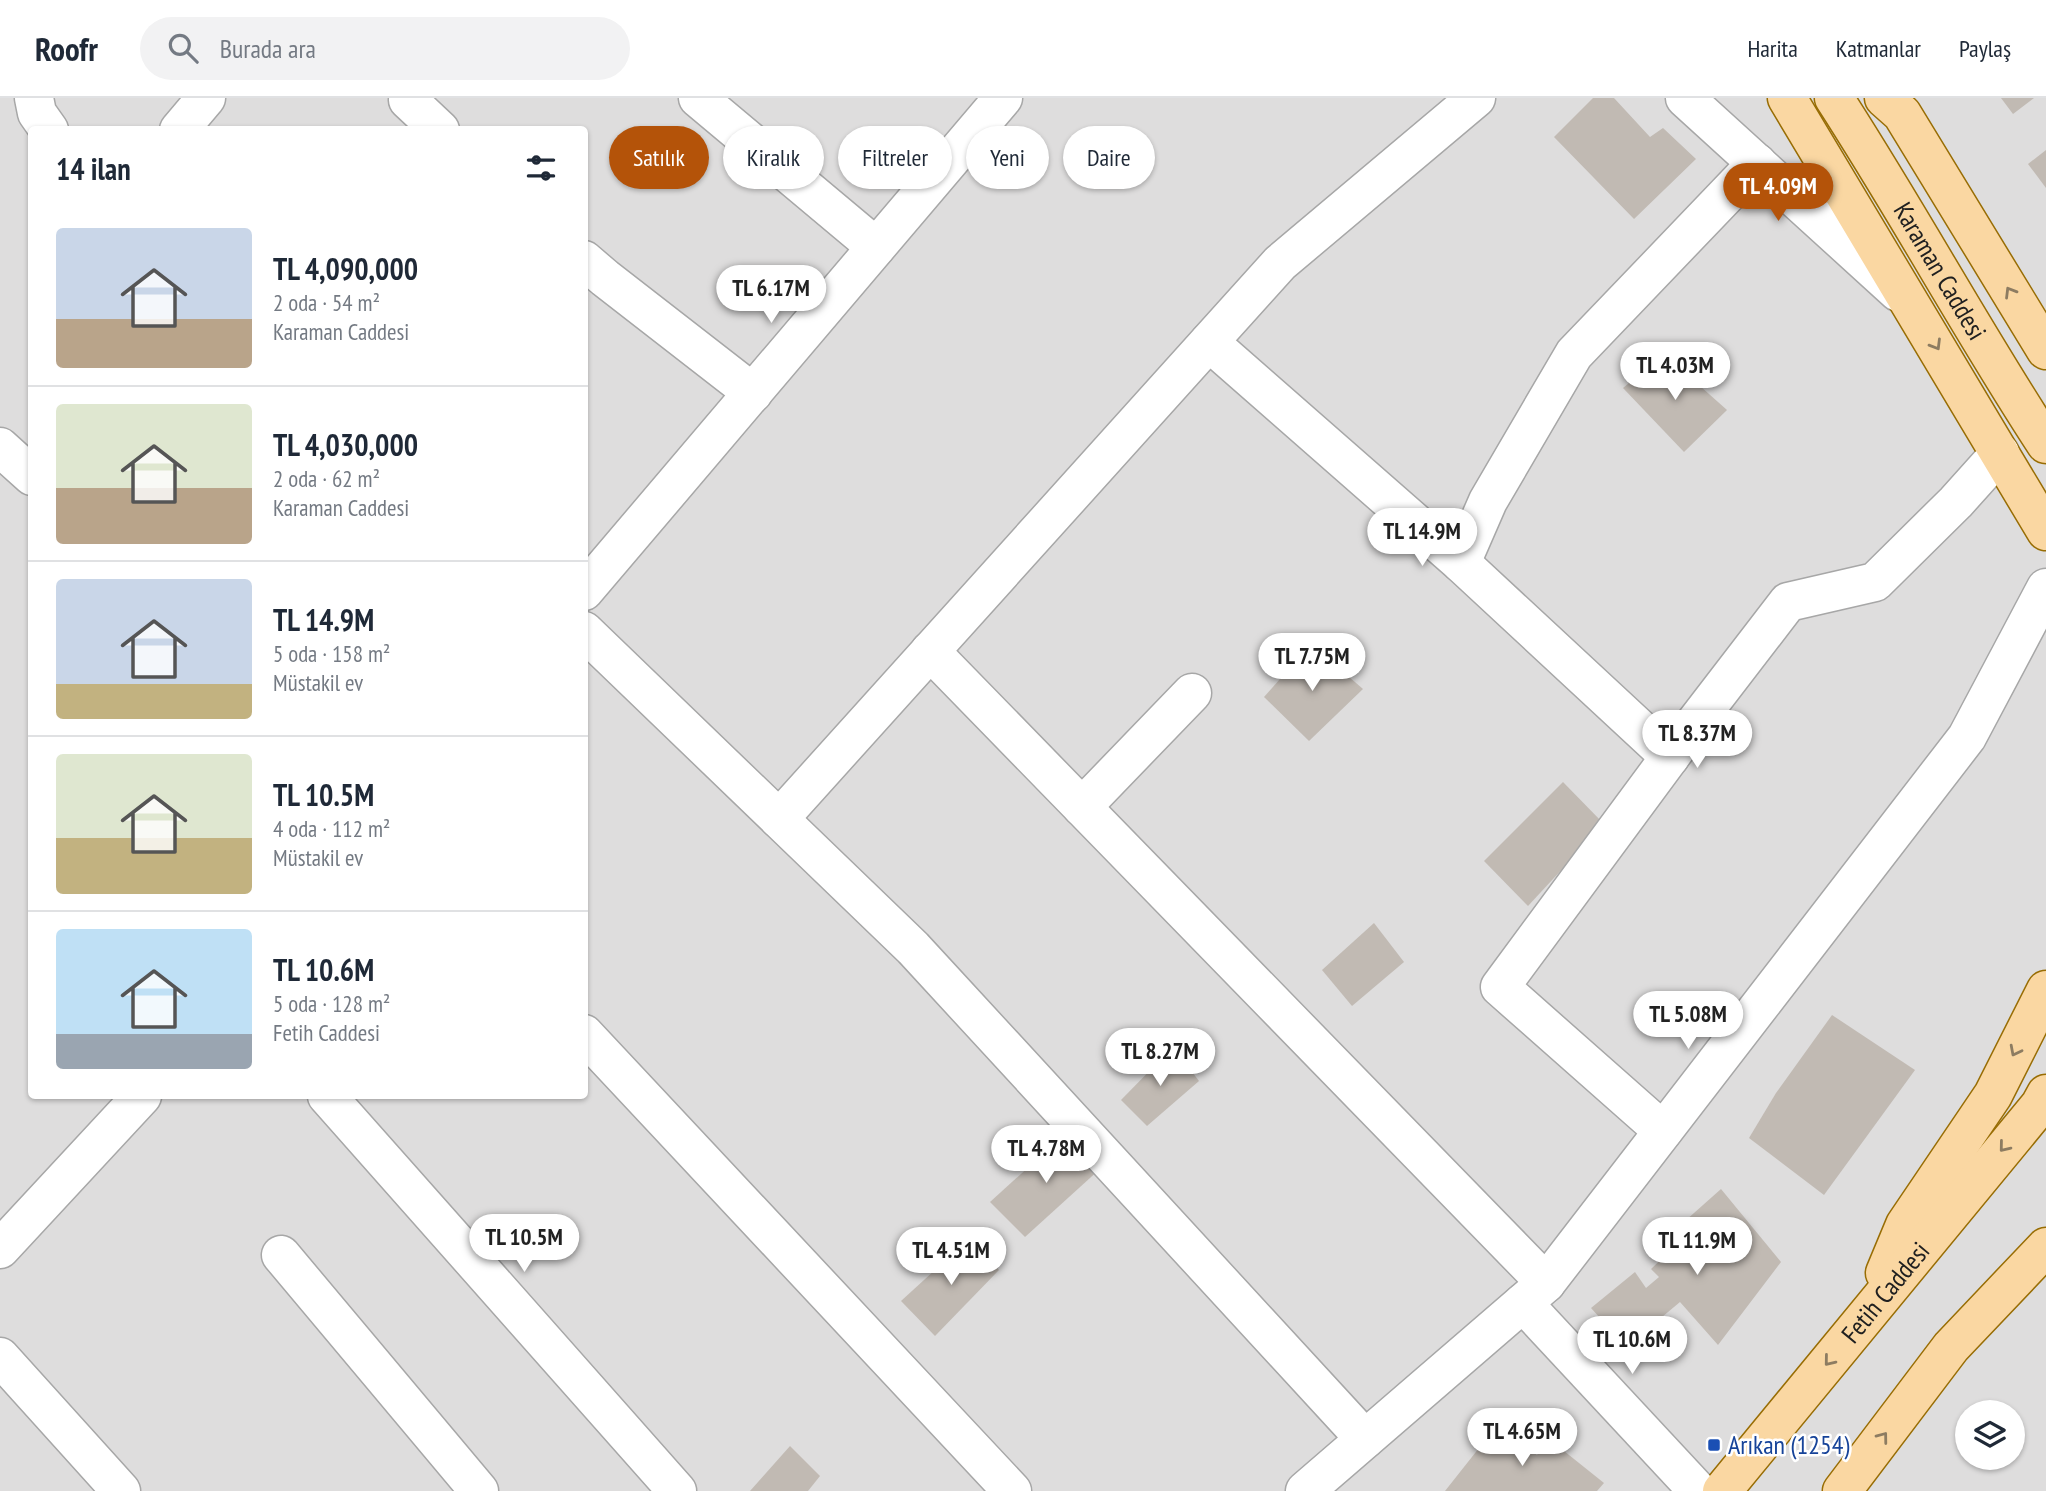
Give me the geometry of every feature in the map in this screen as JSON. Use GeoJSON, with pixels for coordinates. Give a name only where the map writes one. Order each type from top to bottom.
{"type":"FeatureCollection","features":[{"type":"Feature","properties":{"kind":"main road"},"geometry":{"type":"LineString","coordinates":[[1787,98],[2046,531]]}},
{"type":"Feature","properties":{"kind":"main road","name":"Karaman Caddesi"},"geometry":{"type":"LineString","coordinates":[[1833,98],[1888,182],[2002,378],[2046,444]]}},
{"type":"Feature","properties":{"kind":"main road"},"geometry":{"type":"LineString","coordinates":[[1897,103],[2046,350]]}},
{"type":"Feature","properties":{"kind":"main road"},"geometry":{"type":"LineString","coordinates":[[1868,1313],[1905,1225],[1993,1095],[2046,990]]}},
{"type":"Feature","properties":{"kind":"main road","name":"Fetih Caddesi"},"geometry":{"type":"LineString","coordinates":[[1723,1491],[2044,1099]]}},
{"type":"Feature","properties":{"kind":"main road"},"geometry":{"type":"LineString","coordinates":[[1842,1491],[1951,1347],[2046,1247]]}},
{"type":"Feature","properties":{"kind":"main road"},"geometry":{"type":"LineString","coordinates":[[2014,1281],[2046,1262]]}},
{"type":"Feature","properties":{"kind":"street"},"geometry":{"type":"LineString","coordinates":[[34,98],[37,113],[47,126]]}},
{"type":"Feature","properties":{"kind":"street"},"geometry":{"type":"LineString","coordinates":[[182,126],[206,98]]}},
{"type":"Feature","properties":{"kind":"street"},"geometry":{"type":"LineString","coordinates":[[698,98],[876,247]]}},
{"type":"Feature","properties":{"kind":"street"},"geometry":{"type":"LineString","coordinates":[[588,586],[1003,98]]}},
{"type":"Feature","properties":{"kind":"street"},"geometry":{"type":"LineString","coordinates":[[779,819],[1280,263],[1476,98]]}},
{"type":"Feature","properties":{"kind":"street"},"geometry":{"type":"LineString","coordinates":[[1685,98],[1911,304]]}},
{"type":"Feature","properties":{"kind":"street"},"geometry":{"type":"LineString","coordinates":[[408,100],[436,126]]}},
{"type":"Feature","properties":{"kind":"street"},"geometry":{"type":"LineString","coordinates":[[1461,563],[1488,501],[1574,354],[1757,163]]}},
{"type":"Feature","properties":{"kind":"street"},"geometry":{"type":"LineString","coordinates":[[588,264],[753,393]]}},
{"type":"Feature","properties":{"kind":"street"},"geometry":{"type":"LineString","coordinates":[[1209,342],[1461,563],[1670,757]]}},
{"type":"Feature","properties":{"kind":"street"},"geometry":{"type":"LineString","coordinates":[[0,447],[28,472]]}},
{"type":"Feature","properties":{"kind":"street"},"geometry":{"type":"LineString","coordinates":[[1663,1131],[1500,987],[1788,602],[1875,582],[1956,502],[2000,453]]}},
{"type":"Feature","properties":{"kind":"street"},"geometry":{"type":"LineString","coordinates":[[1305,1491],[1534,1293],[1663,1131],[1967,737],[2046,588]]}},
{"type":"Feature","properties":{"kind":"street"},"geometry":{"type":"LineString","coordinates":[[588,635],[913,948],[1365,1439]]}},
{"type":"Feature","properties":{"kind":"street"},"geometry":{"type":"LineString","coordinates":[[930,651],[1082,807],[1534,1293],[1698,1491]]}},
{"type":"Feature","properties":{"kind":"street"},"geometry":{"type":"LineString","coordinates":[[1082,807],[1192,693]]}},
{"type":"Feature","properties":{"kind":"street"},"geometry":{"type":"LineString","coordinates":[[588,1038],[1012,1491]]}},
{"type":"Feature","properties":{"kind":"street"},"geometry":{"type":"LineString","coordinates":[[0,1249],[139,1099]]}},
{"type":"Feature","properties":{"kind":"street"},"geometry":{"type":"LineString","coordinates":[[330,1099],[677,1491]]}},
{"type":"Feature","properties":{"kind":"street"},"geometry":{"type":"LineString","coordinates":[[281,1255],[479,1491]]}},
{"type":"Feature","properties":{"kind":"street"},"geometry":{"type":"LineString","coordinates":[[0,1357],[121,1491]]}},
{"type":"Feature","properties":{"kind":"shaded area"},"geometry":{"type":"Polygon","coordinates":[[[0,98],[2046,98],[2046,1491],[0,1491],[0,98]]]}},
{"type":"Feature","properties":{"kind":"building"},"geometry":{"type":"Polygon","coordinates":[[[1593,98],[1614,98],[1650,137],[1663,128],[1696,159],[1634,219],[1554,137],[1593,98]]]}},
{"type":"Feature","properties":{"kind":"building"},"geometry":{"type":"Polygon","coordinates":[[[2001,98],[2034,98],[2013,114],[2001,98]]]}},
{"type":"Feature","properties":{"kind":"building"},"geometry":{"type":"Polygon","coordinates":[[[2046,150],[2046,188],[2028,164],[2046,150]]]}},
{"type":"Feature","properties":{"kind":"building"},"geometry":{"type":"Polygon","coordinates":[[[1664,354],[1727,410],[1684,452],[1623,388],[1664,354]]]}},
{"type":"Feature","properties":{"kind":"building"},"geometry":{"type":"Polygon","coordinates":[[[1311,644],[1363,689],[1309,741],[1264,697],[1311,644]]]}},
{"type":"Feature","properties":{"kind":"building"},"geometry":{"type":"Polygon","coordinates":[[[1563,782],[1604,824],[1528,906],[1484,861],[1563,782]]]}},
{"type":"Feature","properties":{"kind":"building"},"geometry":{"type":"Polygon","coordinates":[[[1374,923],[1404,962],[1352,1006],[1322,970],[1374,923]]]}},
{"type":"Feature","properties":{"kind":"building"},"geometry":{"type":"Polygon","coordinates":[[[1832,1015],[1915,1070],[1824,1195],[1749,1138],[1776,1093],[1832,1015]]]}},
{"type":"Feature","properties":{"kind":"building"},"geometry":{"type":"Polygon","coordinates":[[[1173,1047],[1199,1081],[1147,1126],[1121,1100],[1173,1047]]]}},
{"type":"Feature","properties":{"kind":"building"},"geometry":{"type":"Polygon","coordinates":[[[1066,1133],[1101,1168],[1025,1237],[990,1202],[1066,1133]]]}},
{"type":"Feature","properties":{"kind":"building"},"geometry":{"type":"Polygon","coordinates":[[[1721,1189],[1781,1262],[1718,1345],[1680,1302],[1626,1347],[1591,1308],[1635,1272],[1646,1288],[1659,1277],[1651,1269],[1692,1230],[1685,1221],[1721,1189]]]}},
{"type":"Feature","properties":{"kind":"building"},"geometry":{"type":"Polygon","coordinates":[[[971,1237],[999,1270],[935,1336],[901,1301],[971,1237]]]}},
{"type":"Feature","properties":{"kind":"building"},"geometry":{"type":"Polygon","coordinates":[[[1498,1424],[1537,1455],[1549,1439],[1604,1483],[1597,1491],[1445,1491],[1498,1424]]]}},
{"type":"Feature","properties":{"kind":"building"},"geometry":{"type":"Polygon","coordinates":[[[790,1446],[820,1476],[808,1491],[750,1491],[790,1446]]]}},
{"type":"Feature","properties":{"kind":"place","name":"Arıkan (1254)"},"geometry":{"type":"Point","coordinates":[1714,1445]}}]}
